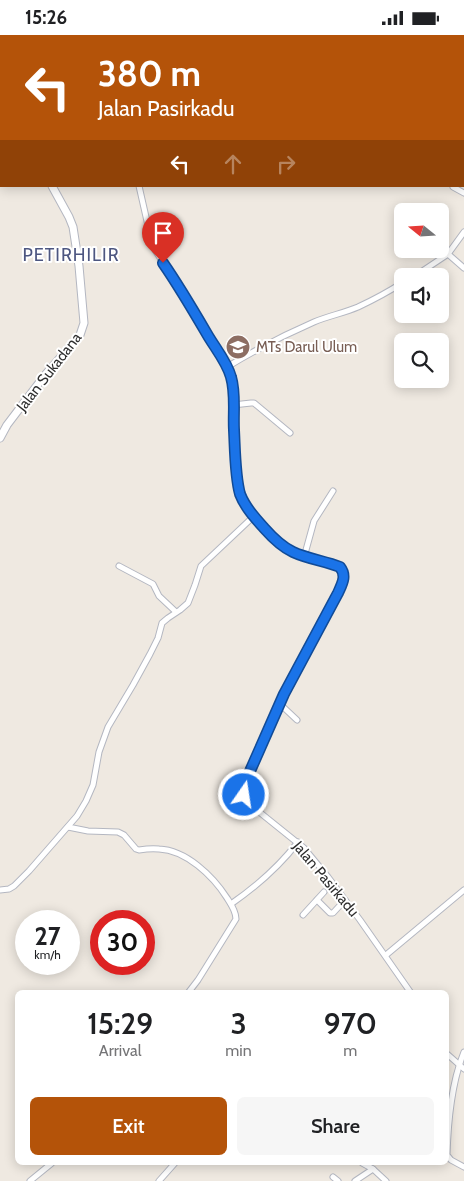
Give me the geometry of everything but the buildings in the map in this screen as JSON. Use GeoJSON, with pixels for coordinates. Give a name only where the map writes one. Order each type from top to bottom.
{"type":"FeatureCollection","features":[{"type":"Feature","properties":{"kind":"main road","name":"Jalan Sukadana"},"geometry":{"type":"LineString","coordinates":[[0,438],[7,425],[45,375],[80,335],[83,329],[79,266],[73,227],[53,187]]}},
{"type":"Feature","properties":{"kind":"street","name":"Jalan Pasirkadu"},"geometry":{"type":"LineString","coordinates":[[140,187],[155,250],[186,297],[227,367],[232,381],[235,447],[239,488],[242,498],[254,517],[284,547],[303,556],[340,567],[343,571],[344,577],[338,593],[280,704],[247,778],[244,795],[253,807],[304,848],[386,955],[409,990]]}},
{"type":"Feature","properties":{"kind":"street"},"geometry":{"type":"LineString","coordinates":[[453,187],[464,193]]}},
{"type":"Feature","properties":{"kind":"street"},"geometry":{"type":"LineString","coordinates":[[449,253],[464,232]]}},
{"type":"Feature","properties":{"kind":"street"},"geometry":{"type":"LineString","coordinates":[[449,255],[464,268]]}},
{"type":"Feature","properties":{"kind":"street"},"geometry":{"type":"LineString","coordinates":[[427,268],[442,258]]}},
{"type":"Feature","properties":{"kind":"street"},"geometry":{"type":"LineString","coordinates":[[227,367],[293,331],[316,321],[357,308],[394,288]]}},
{"type":"Feature","properties":{"kind":"street"},"geometry":{"type":"LineString","coordinates":[[233,405],[254,403],[290,433]]}},
{"type":"Feature","properties":{"kind":"street"},"geometry":{"type":"LineString","coordinates":[[303,556],[314,521],[333,491]]}},
{"type":"Feature","properties":{"kind":"street"},"geometry":{"type":"LineString","coordinates":[[0,890],[9,889],[14,886],[78,816],[93,785],[99,752],[108,727],[134,685],[158,638],[162,623],[188,603],[201,566],[254,517]]}},
{"type":"Feature","properties":{"kind":"street"},"geometry":{"type":"LineString","coordinates":[[119,566],[153,584],[159,596],[176,612]]}},
{"type":"Feature","properties":{"kind":"street"},"geometry":{"type":"LineString","coordinates":[[280,704],[297,720]]}},
{"type":"Feature","properties":{"kind":"street"},"geometry":{"type":"LineString","coordinates":[[68,827],[88,831],[118,832],[124,835],[136,849],[160,849],[180,855],[204,870],[219,887],[231,904],[236,914],[236,919],[190,990]]}},
{"type":"Feature","properties":{"kind":"street"},"geometry":{"type":"LineString","coordinates":[[231,904],[263,881],[279,866],[298,842]]}},
{"type":"Feature","properties":{"kind":"street"},"geometry":{"type":"LineString","coordinates":[[386,955],[464,891]]}},
{"type":"Feature","properties":{"kind":"street"},"geometry":{"type":"LineString","coordinates":[[304,915],[324,892]]}},
{"type":"Feature","properties":{"kind":"street"},"geometry":{"type":"LineString","coordinates":[[317,900],[330,913],[333,913],[345,900]]}},
{"type":"Feature","properties":{"kind":"street"},"geometry":{"type":"LineString","coordinates":[[449,1118],[459,1065],[464,1052]]}},
{"type":"Feature","properties":{"kind":"street"},"geometry":{"type":"LineString","coordinates":[[449,1056],[464,1069]]}},
{"type":"Feature","properties":{"kind":"street"},"geometry":{"type":"LineString","coordinates":[[449,1158],[464,1167]]}},
{"type":"Feature","properties":{"kind":"street"},"geometry":{"type":"LineString","coordinates":[[31,1181],[50,1165]]}},
{"type":"Feature","properties":{"kind":"street"},"geometry":{"type":"LineString","coordinates":[[160,1181],[173,1165]]}},
{"type":"Feature","properties":{"kind":"street"},"geometry":{"type":"LineString","coordinates":[[366,1165],[386,1181]]}},
{"type":"Feature","properties":{"kind":"street"},"geometry":{"type":"LineString","coordinates":[[355,1181],[373,1169]]}},
{"type":"Feature","properties":{"kind":"place","name":"MTs Darul Ulum"},"geometry":{"type":"Point","coordinates":[238,347]}},
{"type":"Feature","properties":{"kind":"district","name":"PETIRHILIR"},"geometry":{"type":"Point","coordinates":[71,255]}},
{"type":"Feature","properties":{"kind":"route"},"geometry":{"type":"LineString","coordinates":[[163,263],[190,304],[230,374],[240,495],[254,517],[284,547],[303,556],[340,567],[344,577],[338,593],[280,704],[247,778],[244,795]]}}]}
